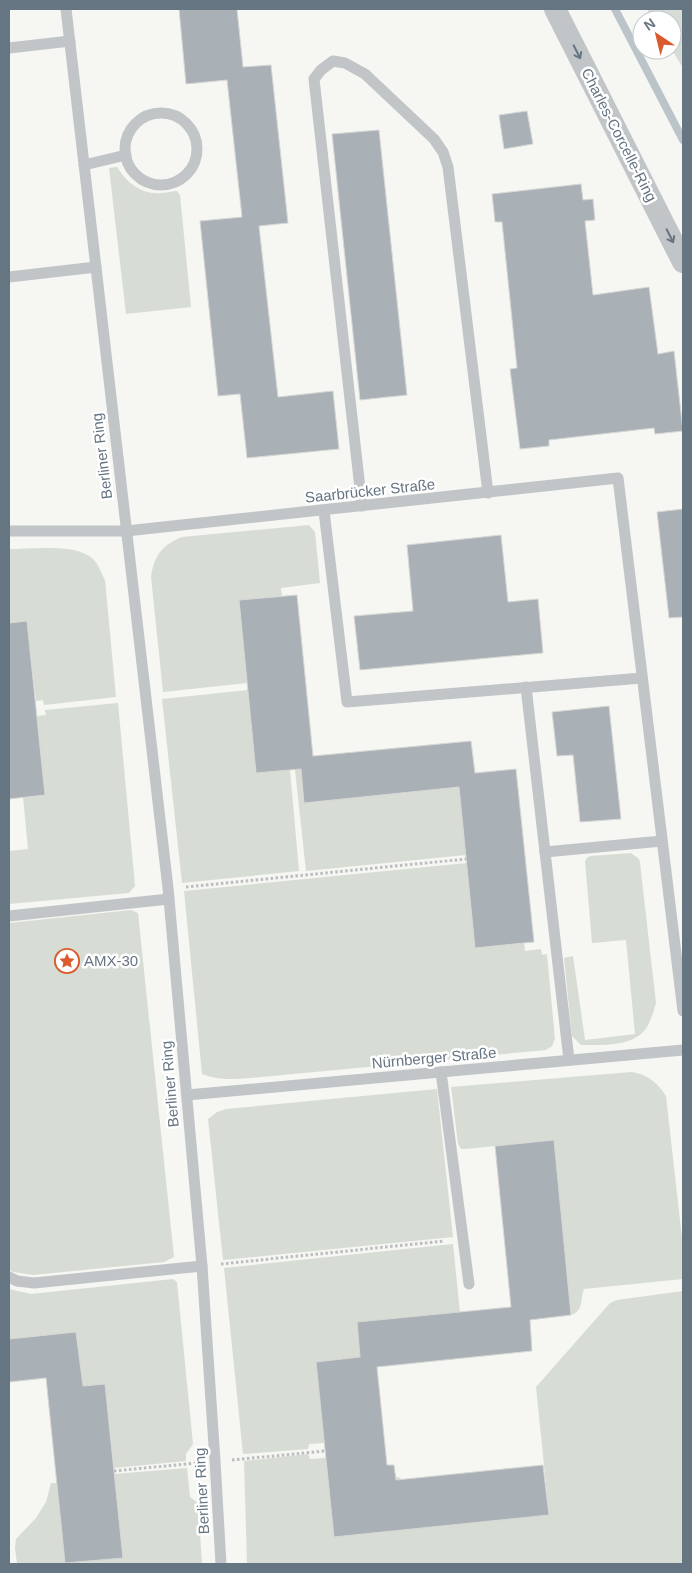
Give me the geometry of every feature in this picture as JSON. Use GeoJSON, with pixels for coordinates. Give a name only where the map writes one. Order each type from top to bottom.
{"type":"FeatureCollection","features":[{"type":"Feature","properties":{"kind":"street","name":"Charles-Corcelle-Ring"},"geometry":{"type":"LineString","coordinates":[[555,9],[683,262]]}},
{"type":"Feature","properties":{"kind":"lane","name":"Berliner Ring"},"geometry":{"type":"LineString","coordinates":[[66,9],[168,894],[202,1266],[221,1564]]}},
{"type":"Feature","properties":{"kind":"lane"},"geometry":{"type":"LineString","coordinates":[[9,48],[70,41]]}},
{"type":"Feature","properties":{"kind":"lane"},"geometry":{"type":"LineString","coordinates":[[362,506],[314,79],[321,70],[333,61],[345,62],[365,74],[434,139],[443,152],[448,167],[488,493]]}},
{"type":"Feature","properties":{"kind":"lane"},"geometry":{"type":"LineString","coordinates":[[158,113],[167,113],[184,121],[190,128],[197,146],[196,155],[189,172],[173,183],[164,185],[146,182],[138,176],[132,170],[126,155],[125,143],[133,126],[140,119],[158,113]]}},
{"type":"Feature","properties":{"kind":"lane"},"geometry":{"type":"LineString","coordinates":[[84,165],[126,155]]}},
{"type":"Feature","properties":{"kind":"lane"},"geometry":{"type":"LineString","coordinates":[[9,277],[96,267]]}},
{"type":"Feature","properties":{"kind":"lane","name":"Saarbrücker Straße"},"geometry":{"type":"LineString","coordinates":[[9,531],[126,531],[618,478],[642,678]]}},
{"type":"Feature","properties":{"kind":"lane"},"geometry":{"type":"LineString","coordinates":[[324,511],[348,702],[642,678],[683,1011]]}},
{"type":"Feature","properties":{"kind":"lane"},"geometry":{"type":"LineString","coordinates":[[526,687],[568,1060]]}},
{"type":"Feature","properties":{"kind":"lane"},"geometry":{"type":"LineString","coordinates":[[545,852],[662,841]]}},
{"type":"Feature","properties":{"kind":"lane"},"geometry":{"type":"LineString","coordinates":[[9,916],[168,894]]}},
{"type":"Feature","properties":{"kind":"lane","name":"Nürnberger Straße"},"geometry":{"type":"LineString","coordinates":[[187,1095],[683,1050]]}},
{"type":"Feature","properties":{"kind":"lane"},"geometry":{"type":"LineString","coordinates":[[441,1072],[470,1284]]}},
{"type":"Feature","properties":{"kind":"lane"},"geometry":{"type":"LineString","coordinates":[[9,1277],[16,1281],[34,1283],[202,1266]]}},
{"type":"Feature","properties":{"kind":"path"},"geometry":{"type":"LineString","coordinates":[[168,894],[466,859]]}},
{"type":"Feature","properties":{"kind":"path"},"geometry":{"type":"LineString","coordinates":[[202,1266],[444,1241]]}},
{"type":"Feature","properties":{"kind":"shaded area"},"geometry":{"type":"Polygon","coordinates":[[[683,9],[683,68],[678,60],[682,60],[682,10],[648,10],[683,9]]]}},
{"type":"Feature","properties":{"kind":"shaded area"},"geometry":{"type":"Polygon","coordinates":[[[117,167],[130,183],[141,190],[154,193],[177,191],[180,195],[191,307],[126,314],[109,168],[117,167]]]}},
{"type":"Feature","properties":{"kind":"shaded area"},"geometry":{"type":"Polygon","coordinates":[[[309,525],[315,532],[320,583],[281,588],[282,596],[239,600],[247,683],[163,692],[151,577],[154,563],[160,552],[169,544],[182,537],[309,525]]]}},
{"type":"Feature","properties":{"kind":"shaded area"},"geometry":{"type":"Polygon","coordinates":[[[9,549],[65,549],[86,554],[95,561],[105,580],[116,697],[44,705],[43,700],[36,701],[27,621],[9,623],[9,549]]]}},
{"type":"Feature","properties":{"kind":"shaded area"},"geometry":{"type":"Polygon","coordinates":[[[248,690],[256,773],[290,770],[299,871],[182,883],[162,699],[248,690]]]}},
{"type":"Feature","properties":{"kind":"shaded area"},"geometry":{"type":"Polygon","coordinates":[[[118,703],[135,886],[129,893],[9,904],[9,851],[28,849],[23,797],[45,795],[37,716],[46,715],[45,710],[118,703]]]}},
{"type":"Feature","properties":{"kind":"shaded area"},"geometry":{"type":"Polygon","coordinates":[[[301,769],[304,803],[459,787],[466,855],[306,871],[295,770],[301,769]]]}},
{"type":"Feature","properties":{"kind":"shaded area"},"geometry":{"type":"Polygon","coordinates":[[[631,853],[639,859],[640,863],[656,1003],[648,1026],[637,1037],[622,1043],[581,1045],[572,1036],[564,958],[573,956],[585,1040],[635,1034],[626,940],[592,943],[585,861],[591,856],[631,853]]]}},
{"type":"Feature","properties":{"kind":"shaded area"},"geometry":{"type":"Polygon","coordinates":[[[467,863],[475,948],[524,943],[525,951],[541,949],[542,955],[547,954],[555,1039],[552,1046],[546,1050],[251,1078],[220,1079],[202,1074],[184,891],[467,863]]]}},
{"type":"Feature","properties":{"kind":"shaded area"},"geometry":{"type":"Polygon","coordinates":[[[131,910],[138,913],[174,1257],[164,1262],[33,1275],[13,1272],[9,1270],[9,923],[131,910]]]}},
{"type":"Feature","properties":{"kind":"shaded area"},"geometry":{"type":"Polygon","coordinates":[[[632,1072],[652,1080],[666,1096],[683,1247],[683,1279],[584,1289],[580,1308],[571,1315],[495,1146],[461,1149],[458,1144],[451,1087],[632,1072]]]}},
{"type":"Feature","properties":{"kind":"shaded area"},"geometry":{"type":"Polygon","coordinates":[[[437,1089],[453,1237],[223,1260],[208,1119],[217,1112],[226,1109],[437,1089]]]}},
{"type":"Feature","properties":{"kind":"shaded area"},"geometry":{"type":"Polygon","coordinates":[[[453,1244],[460,1312],[360,1357],[324,1443],[309,1444],[308,1449],[243,1454],[224,1268],[453,1244]]]}},
{"type":"Feature","properties":{"kind":"shaded area"},"geometry":{"type":"Polygon","coordinates":[[[173,1279],[177,1282],[193,1444],[186,1454],[186,1461],[114,1468],[105,1384],[83,1386],[76,1332],[9,1339],[9,1289],[31,1294],[173,1279]]]}},
{"type":"Feature","properties":{"kind":"shaded area"},"geometry":{"type":"Polygon","coordinates":[[[683,1291],[683,1564],[247,1564],[244,1461],[308,1454],[310,1459],[326,1458],[334,1537],[393,1531],[395,1476],[404,1480],[549,1514],[536,1387],[610,1303],[617,1300],[683,1291]]]}},
{"type":"Feature","properties":{"kind":"shaded area"},"geometry":{"type":"Polygon","coordinates":[[[187,1468],[190,1497],[198,1503],[202,1564],[17,1564],[16,1539],[36,1518],[46,1502],[51,1483],[57,1483],[65,1563],[123,1558],[114,1474],[187,1468]]]}},
{"type":"Feature","properties":{"kind":"building"},"geometry":{"type":"Polygon","coordinates":[[[179,9],[237,9],[243,67],[271,65],[288,223],[259,226],[278,397],[333,391],[339,449],[247,458],[240,394],[218,396],[200,221],[242,217],[227,80],[186,84],[179,9]]]}},
{"type":"Feature","properties":{"kind":"building"},"geometry":{"type":"Polygon","coordinates":[[[527,111],[533,144],[504,149],[499,115],[527,111]]]}},
{"type":"Feature","properties":{"kind":"building"},"geometry":{"type":"Polygon","coordinates":[[[379,130],[407,395],[360,400],[332,134],[379,130]]]}},
{"type":"Feature","properties":{"kind":"building"},"geometry":{"type":"Polygon","coordinates":[[[581,184],[583,200],[593,199],[595,220],[585,221],[593,295],[649,287],[658,354],[674,351],[683,431],[655,434],[654,428],[549,440],[549,446],[520,449],[510,369],[517,368],[502,222],[495,222],[492,194],[581,184]]]}},
{"type":"Feature","properties":{"kind":"building"},"geometry":{"type":"Polygon","coordinates":[[[683,509],[683,617],[669,618],[657,512],[683,509]]]}},
{"type":"Feature","properties":{"kind":"building"},"geometry":{"type":"Polygon","coordinates":[[[501,535],[508,602],[538,599],[543,653],[360,670],[354,616],[413,611],[407,545],[501,535]]]}},
{"type":"Feature","properties":{"kind":"building"},"geometry":{"type":"Polygon","coordinates":[[[297,595],[313,756],[471,741],[475,773],[516,769],[534,942],[475,948],[459,787],[304,803],[301,769],[256,773],[239,600],[297,595]]]}},
{"type":"Feature","properties":{"kind":"building"},"geometry":{"type":"Polygon","coordinates":[[[27,621],[45,795],[9,799],[9,623],[27,621]]]}},
{"type":"Feature","properties":{"kind":"building"},"geometry":{"type":"Polygon","coordinates":[[[609,706],[621,819],[580,822],[573,755],[557,756],[552,712],[609,706]]]}},
{"type":"Feature","properties":{"kind":"building"},"geometry":{"type":"Polygon","coordinates":[[[554,1140],[571,1315],[530,1320],[532,1351],[377,1367],[387,1465],[394,1465],[396,1480],[543,1465],[549,1515],[334,1537],[316,1362],[360,1357],[357,1322],[511,1307],[495,1146],[554,1140]]]}},
{"type":"Feature","properties":{"kind":"building"},"geometry":{"type":"Polygon","coordinates":[[[76,1332],[83,1386],[105,1384],[123,1558],[65,1563],[46,1378],[9,1382],[9,1339],[76,1332]]]}},
{"type":"Feature","properties":{"kind":"waterway"},"geometry":{"type":"LineString","coordinates":[[615,9],[683,140]]}},
{"type":"Feature","properties":{"kind":"place","name":"AMX-30"},"geometry":{"type":"Point","coordinates":[67,961]}}]}
